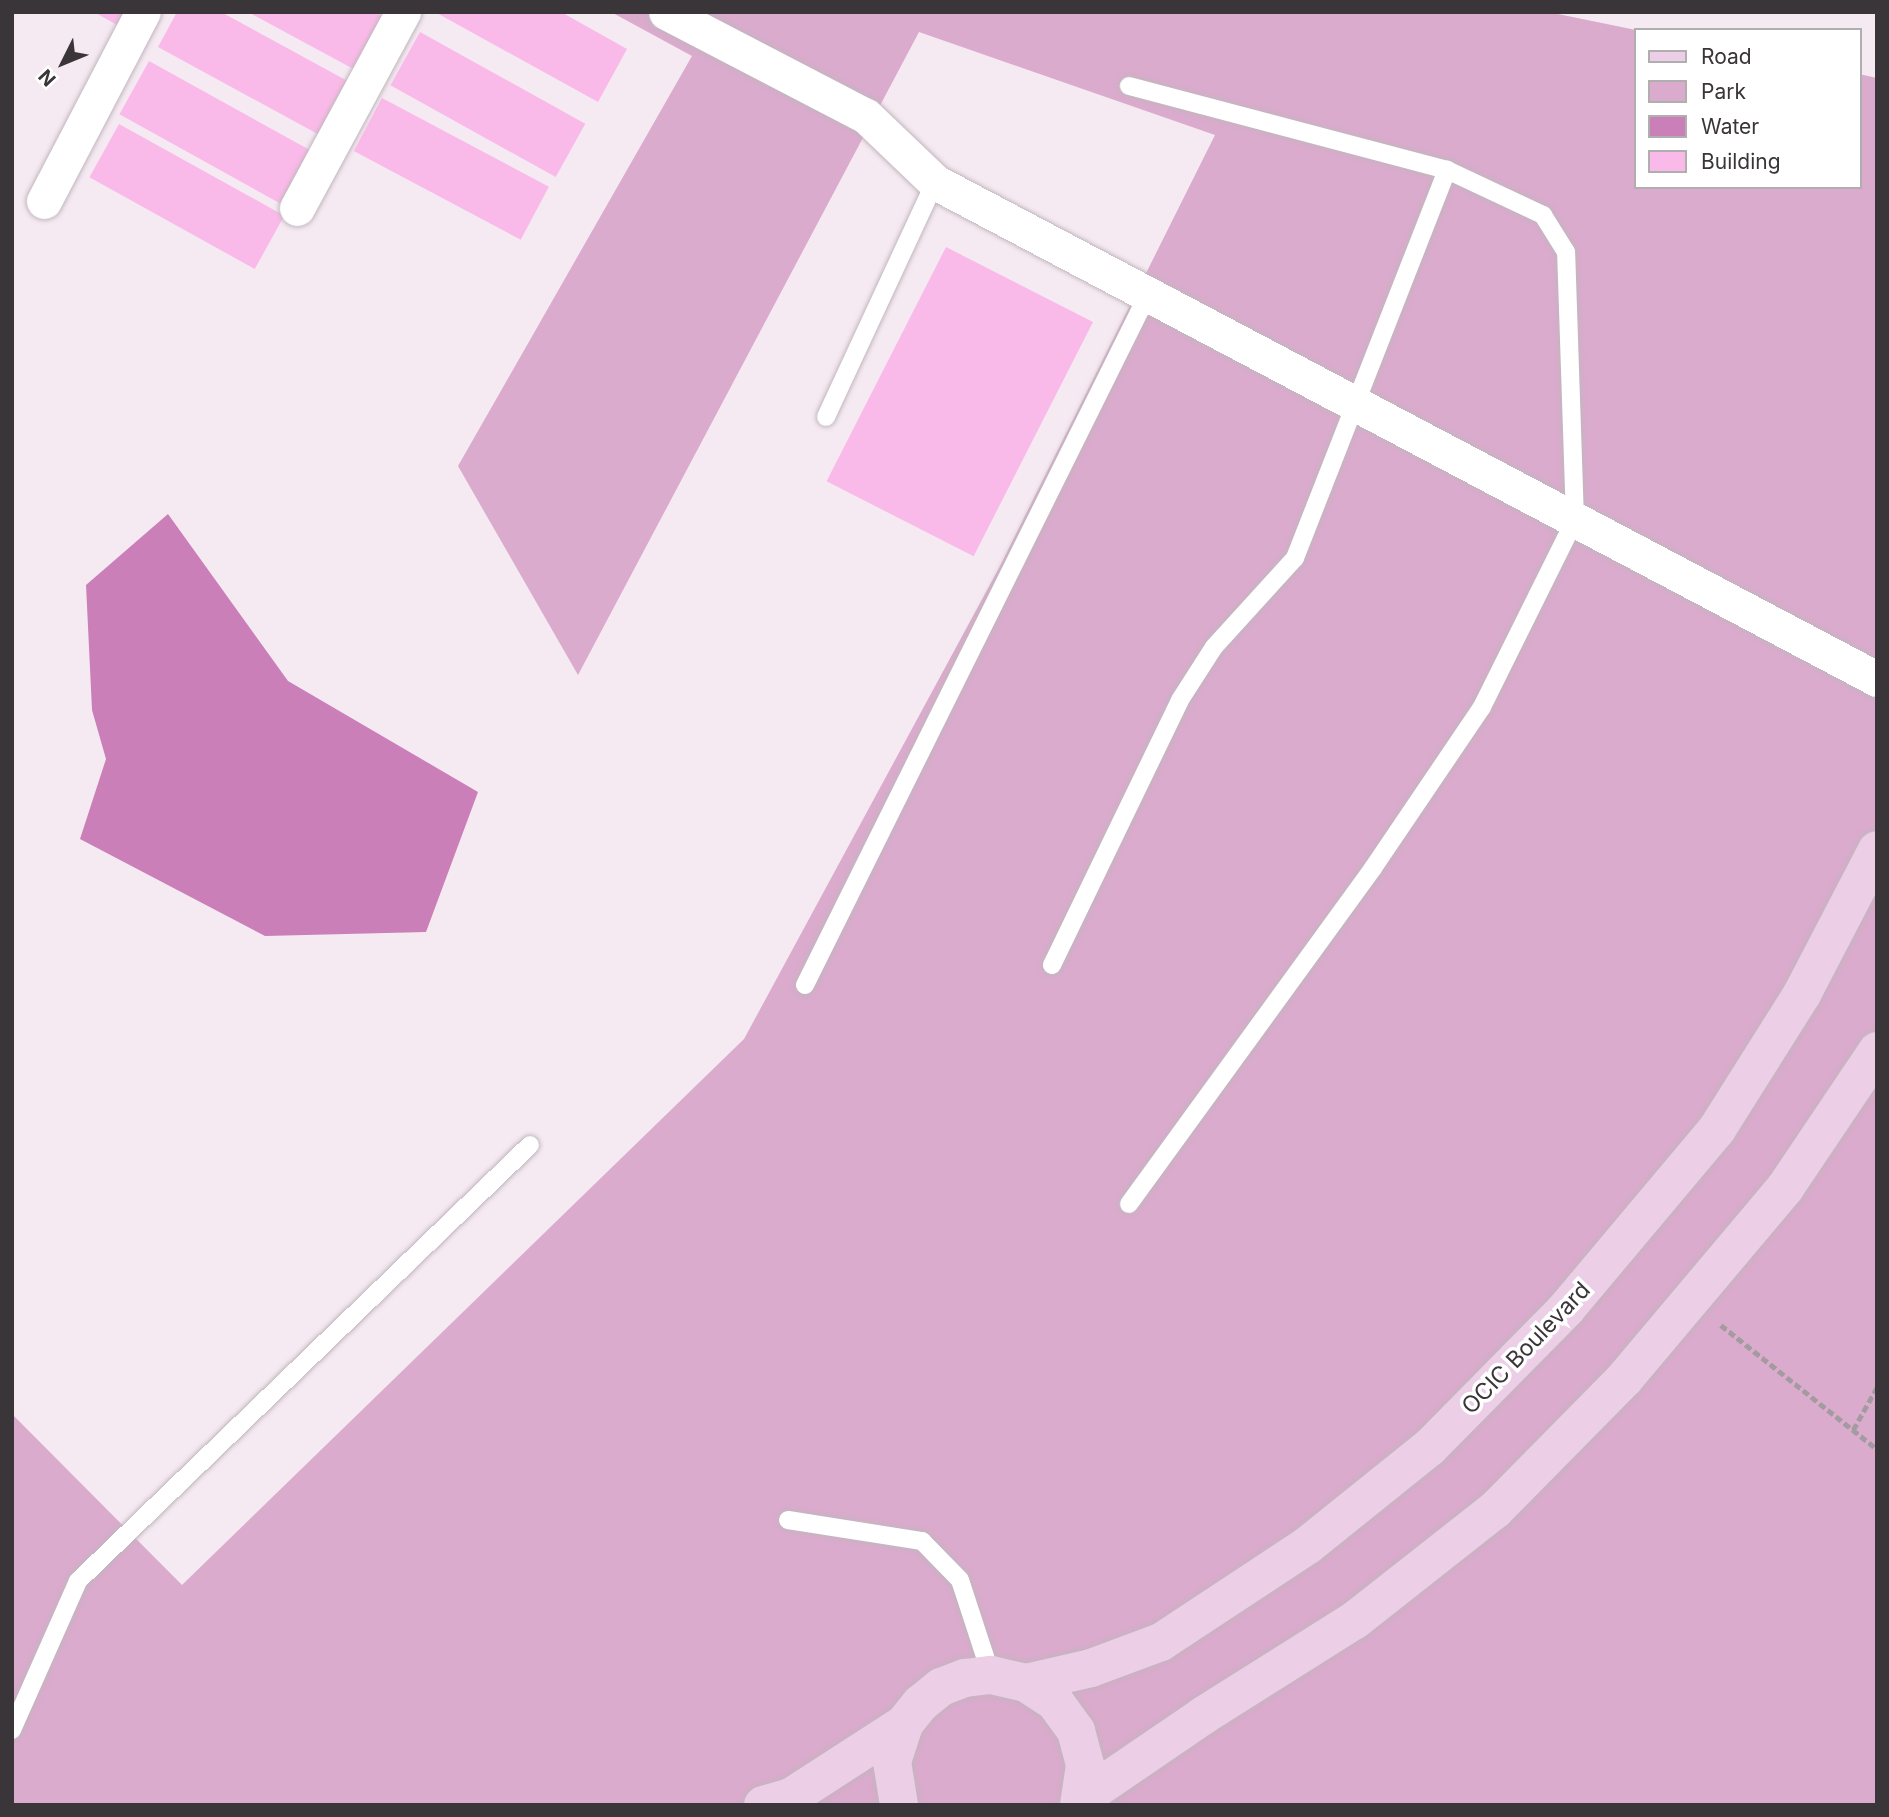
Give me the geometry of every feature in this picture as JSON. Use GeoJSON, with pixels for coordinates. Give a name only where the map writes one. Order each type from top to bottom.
{"type":"FeatureCollection","features":[{"type":"Feature","properties":{"kind":"street"},"geometry":{"type":"LineString","coordinates":[[44,201],[143,12]]}},
{"type":"Feature","properties":{"kind":"street"},"geometry":{"type":"LineString","coordinates":[[297,208],[403,12]]}},
{"type":"Feature","properties":{"kind":"street"},"geometry":{"type":"LineString","coordinates":[[666,12],[866,116],[935,182],[1877,679]]}},
{"type":"Feature","properties":{"kind":"street","name":"OCIC Boulevard"},"geometry":{"type":"LineString","coordinates":[[904,1724],[920,1703],[941,1687],[965,1678],[1008,1679],[1091,1668],[1161,1642],[1308,1545],[1430,1447],[1566,1309],[1717,1129],[1802,994],[1877,850]]}},
{"type":"Feature","properties":{"kind":"street"},"geometry":{"type":"LineString","coordinates":[[1080,1802],[1204,1715],[1355,1620],[1495,1510],[1625,1378],[1785,1188],[1877,1051]]}},
{"type":"Feature","properties":{"kind":"street"},"geometry":{"type":"LineString","coordinates":[[1008,1679],[1055,1702],[1076,1731],[1085,1765],[1080,1802]]}},
{"type":"Feature","properties":{"kind":"street"},"geometry":{"type":"LineString","coordinates":[[763,1805],[791,1797],[904,1724]]}},
{"type":"Feature","properties":{"kind":"street"},"geometry":{"type":"LineString","coordinates":[[898,1805],[892,1762],[904,1724]]}},
{"type":"Feature","properties":{"kind":"lane"},"geometry":{"type":"LineString","coordinates":[[1129,86],[1447,170],[1543,215],[1566,252],[1575,520],[1482,707],[1373,868],[1129,1204]]}},
{"type":"Feature","properties":{"kind":"lane"},"geometry":{"type":"LineString","coordinates":[[1052,965],[1180,700],[1214,647],[1295,558],[1447,170]]}},
{"type":"Feature","properties":{"kind":"lane"},"geometry":{"type":"LineString","coordinates":[[826,417],[935,182]]}},
{"type":"Feature","properties":{"kind":"lane"},"geometry":{"type":"LineString","coordinates":[[805,985],[1148,294]]}},
{"type":"Feature","properties":{"kind":"lane"},"geometry":{"type":"LineString","coordinates":[[12,1730],[78,1581],[530,1144]]}},
{"type":"Feature","properties":{"kind":"lane"},"geometry":{"type":"LineString","coordinates":[[788,1520],[922,1541],[960,1580],[1008,1679]]}},
{"type":"Feature","properties":{"kind":"path"},"geometry":{"type":"LineString","coordinates":[[1690,1301],[1877,1448]]}},
{"type":"Feature","properties":{"kind":"path"},"geometry":{"type":"LineString","coordinates":[[1853,1430],[1877,1387]]}},
{"type":"Feature","properties":{"kind":"green space"},"geometry":{"type":"Polygon","coordinates":[[[611,12],[1548,12],[1633,29],[1633,189],[1861,189],[1861,74],[1877,78],[1877,1805],[12,1805],[12,1414],[182,1585],[744,1039],[999,568],[1215,135],[919,32],[578,675],[458,466],[692,56],[611,12]]]}},
{"type":"Feature","properties":{"kind":"water"},"geometry":{"type":"Polygon","coordinates":[[[168,514],[288,681],[478,792],[426,932],[265,936],[80,839],[106,759],[92,710],[86,585],[168,514]]]}},
{"type":"Feature","properties":{"kind":"building"},"geometry":{"type":"Polygon","coordinates":[[[94,12],[136,12],[126,30],[94,12]]]}},
{"type":"Feature","properties":{"kind":"building"},"geometry":{"type":"Polygon","coordinates":[[[177,12],[221,12],[353,84],[325,138],[158,47],[177,12]]]}},
{"type":"Feature","properties":{"kind":"building"},"geometry":{"type":"Polygon","coordinates":[[[248,12],[375,12],[387,19],[359,72],[248,12]]]}},
{"type":"Feature","properties":{"kind":"building"},"geometry":{"type":"Polygon","coordinates":[[[435,12],[561,12],[627,49],[598,102],[435,12]]]}},
{"type":"Feature","properties":{"kind":"building"},"geometry":{"type":"Polygon","coordinates":[[[420,32],[585,124],[556,177],[390,85],[420,32]]]}},
{"type":"Feature","properties":{"kind":"building"},"geometry":{"type":"Polygon","coordinates":[[[149,61],[315,153],[286,206],[119,114],[149,61]]]}},
{"type":"Feature","properties":{"kind":"building"},"geometry":{"type":"Polygon","coordinates":[[[382,98],[549,187],[521,240],[354,151],[382,98]]]}},
{"type":"Feature","properties":{"kind":"building"},"geometry":{"type":"Polygon","coordinates":[[[119,124],[284,216],[255,269],[89,177],[119,124]]]}},
{"type":"Feature","properties":{"kind":"building"},"geometry":{"type":"Polygon","coordinates":[[[946,247],[1093,322],[974,556],[827,481],[946,247]]]}}]}
